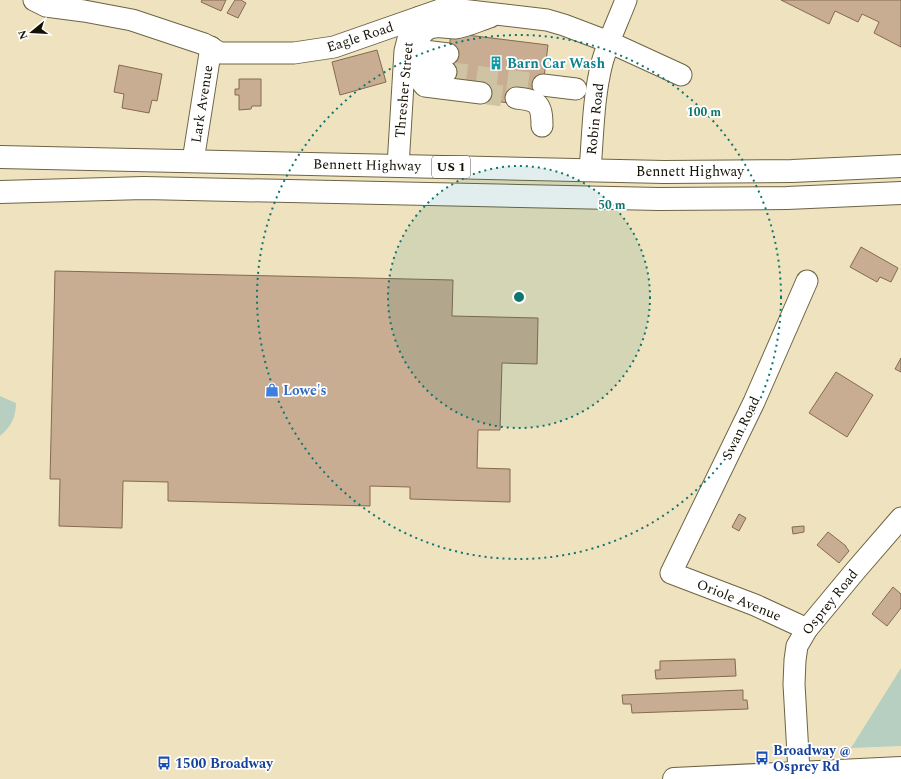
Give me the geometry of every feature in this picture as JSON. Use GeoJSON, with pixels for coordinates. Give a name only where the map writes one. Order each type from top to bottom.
{"type":"FeatureCollection","features":[{"type":"Feature","properties":{"kind":"main road","name":"Bennett Highway"},"geometry":{"type":"LineString","coordinates":[[0,157],[728,172],[792,171],[901,166]]}},
{"type":"Feature","properties":{"kind":"main road","name":"Bennett Highway"},"geometry":{"type":"LineString","coordinates":[[2,192],[144,188],[675,199],[787,198],[901,193]]}},
{"type":"Feature","properties":{"kind":"main road"},"geometry":{"type":"LineString","coordinates":[[674,779],[901,768]]}},
{"type":"Feature","properties":{"kind":"street","name":"Robin Road"},"geometry":{"type":"LineString","coordinates":[[590,170],[597,85],[602,62],[626,0]]}},
{"type":"Feature","properties":{"kind":"street","name":"Eagle Road"},"geometry":{"type":"LineString","coordinates":[[40,9],[84,11],[132,20],[174,33],[210,47],[220,53],[294,53],[334,47],[440,10],[452,10],[547,20],[574,28],[609,42],[682,75]]}},
{"type":"Feature","properties":{"kind":"street"},"geometry":{"type":"LineString","coordinates":[[480,93],[425,86],[416,72],[416,52],[419,39],[422,34],[432,27],[455,28],[498,15]]}},
{"type":"Feature","properties":{"kind":"street","name":"Thresher Street"},"geometry":{"type":"LineString","coordinates":[[398,166],[405,51],[408,39],[420,17]]}},
{"type":"Feature","properties":{"kind":"street","name":"Lark Avenue"},"geometry":{"type":"LineString","coordinates":[[194,161],[210,47]]}},
{"type":"Feature","properties":{"kind":"street"},"geometry":{"type":"LineString","coordinates":[[416,52],[447,63]]}},
{"type":"Feature","properties":{"kind":"street"},"geometry":{"type":"LineString","coordinates":[[542,85],[576,89]]}},
{"type":"Feature","properties":{"kind":"street"},"geometry":{"type":"LineString","coordinates":[[516,98],[529,99],[539,105],[542,126]]}},
{"type":"Feature","properties":{"kind":"street","name":"Swan Road"},"geometry":{"type":"LineString","coordinates":[[671,573],[754,402],[807,281]]}},
{"type":"Feature","properties":{"kind":"street","name":"Osprey Road"},"geometry":{"type":"LineString","coordinates":[[799,772],[794,684],[797,646],[807,629],[901,518]]}},
{"type":"Feature","properties":{"kind":"street","name":"Oriole Avenue"},"geometry":{"type":"LineString","coordinates":[[671,573],[755,605],[807,629]]}},
{"type":"Feature","properties":{"kind":"green space"},"geometry":{"type":"Polygon","coordinates":[[[0,396],[16,403],[12,421],[0,436],[0,396]]]}},
{"type":"Feature","properties":{"kind":"green space"},"geometry":{"type":"Polygon","coordinates":[[[901,668],[901,746],[851,748],[901,668]]]}},
{"type":"Feature","properties":{"kind":"building"},"geometry":{"type":"Polygon","coordinates":[[[202,0],[226,0],[221,11],[201,2],[202,0]]]}},
{"type":"Feature","properties":{"kind":"building"},"geometry":{"type":"Polygon","coordinates":[[[235,0],[241,0],[246,3],[238,18],[227,13],[235,0]]]}},
{"type":"Feature","properties":{"kind":"building"},"geometry":{"type":"Polygon","coordinates":[[[781,0],[901,0],[901,47],[874,33],[879,22],[862,14],[858,22],[835,11],[829,24],[781,0]]]}},
{"type":"Feature","properties":{"kind":"building","name":"Barn Car Wash"},"geometry":{"type":"Polygon","coordinates":[[[451,33],[548,45],[542,94],[516,104],[480,99],[445,82],[451,33]]]}},
{"type":"Feature","properties":{"kind":"building"},"geometry":{"type":"Polygon","coordinates":[[[377,50],[386,82],[340,95],[332,62],[377,50]]]}},
{"type":"Feature","properties":{"kind":"building"},"geometry":{"type":"Polygon","coordinates":[[[119,65],[162,74],[157,101],[152,100],[149,113],[122,108],[124,94],[114,92],[119,65]]]}},
{"type":"Feature","properties":{"kind":"building"},"geometry":{"type":"Polygon","coordinates":[[[239,79],[261,79],[261,106],[252,106],[251,109],[239,110],[239,95],[235,95],[235,89],[239,89],[239,79]]]}},
{"type":"Feature","properties":{"kind":"building"},"geometry":{"type":"Polygon","coordinates":[[[861,247],[898,268],[891,282],[880,277],[877,282],[850,267],[861,247]]]}},
{"type":"Feature","properties":{"kind":"building"},"geometry":{"type":"Polygon","coordinates":[[[55,271],[453,280],[452,316],[538,318],[537,364],[502,363],[500,430],[478,430],[477,468],[510,469],[510,502],[410,499],[410,487],[370,486],[370,506],[168,501],[168,482],[123,481],[122,528],[59,526],[60,479],[50,479],[55,271]]]}},
{"type":"Feature","properties":{"kind":"building"},"geometry":{"type":"Polygon","coordinates":[[[901,358],[901,372],[895,369],[901,358]]]}},
{"type":"Feature","properties":{"kind":"building"},"geometry":{"type":"Polygon","coordinates":[[[836,372],[873,395],[847,437],[809,413],[836,372]]]}},
{"type":"Feature","properties":{"kind":"building"},"geometry":{"type":"Polygon","coordinates":[[[739,514],[746,518],[739,531],[732,527],[739,514]]]}},
{"type":"Feature","properties":{"kind":"building"},"geometry":{"type":"Polygon","coordinates":[[[804,526],[804,532],[793,534],[792,527],[804,526]]]}},
{"type":"Feature","properties":{"kind":"building"},"geometry":{"type":"Polygon","coordinates":[[[828,532],[846,546],[849,551],[839,563],[817,545],[828,532]]]}},
{"type":"Feature","properties":{"kind":"building"},"geometry":{"type":"Polygon","coordinates":[[[893,587],[901,594],[901,608],[887,626],[872,614],[893,587]]]}},
{"type":"Feature","properties":{"kind":"building"},"geometry":{"type":"Polygon","coordinates":[[[735,659],[736,676],[656,679],[655,670],[660,670],[660,661],[735,659]]]}},
{"type":"Feature","properties":{"kind":"building"},"geometry":{"type":"Polygon","coordinates":[[[743,690],[743,700],[747,700],[748,709],[632,713],[631,704],[623,704],[622,695],[743,690]]]}},
{"type":"Feature","properties":{"kind":"tunnel"},"geometry":{"type":"LineString","coordinates":[[446,72],[543,85]]}},
{"type":"Feature","properties":{"kind":"tunnel"},"geometry":{"type":"LineString","coordinates":[[481,93],[516,98]]}},
{"type":"Feature","properties":{"kind":"place","name":"Barn Car Wash"},"geometry":{"type":"Point","coordinates":[496,63]}},
{"type":"Feature","properties":{"kind":"place","name":"Lowe's"},"geometry":{"type":"Point","coordinates":[272,390]}},
{"type":"Feature","properties":{"kind":"place","name":"Broadway @ Osprey Rd"},"geometry":{"type":"Point","coordinates":[762,758]}},
{"type":"Feature","properties":{"kind":"place","name":"1500 Broadway"},"geometry":{"type":"Point","coordinates":[164,763]}}]}
